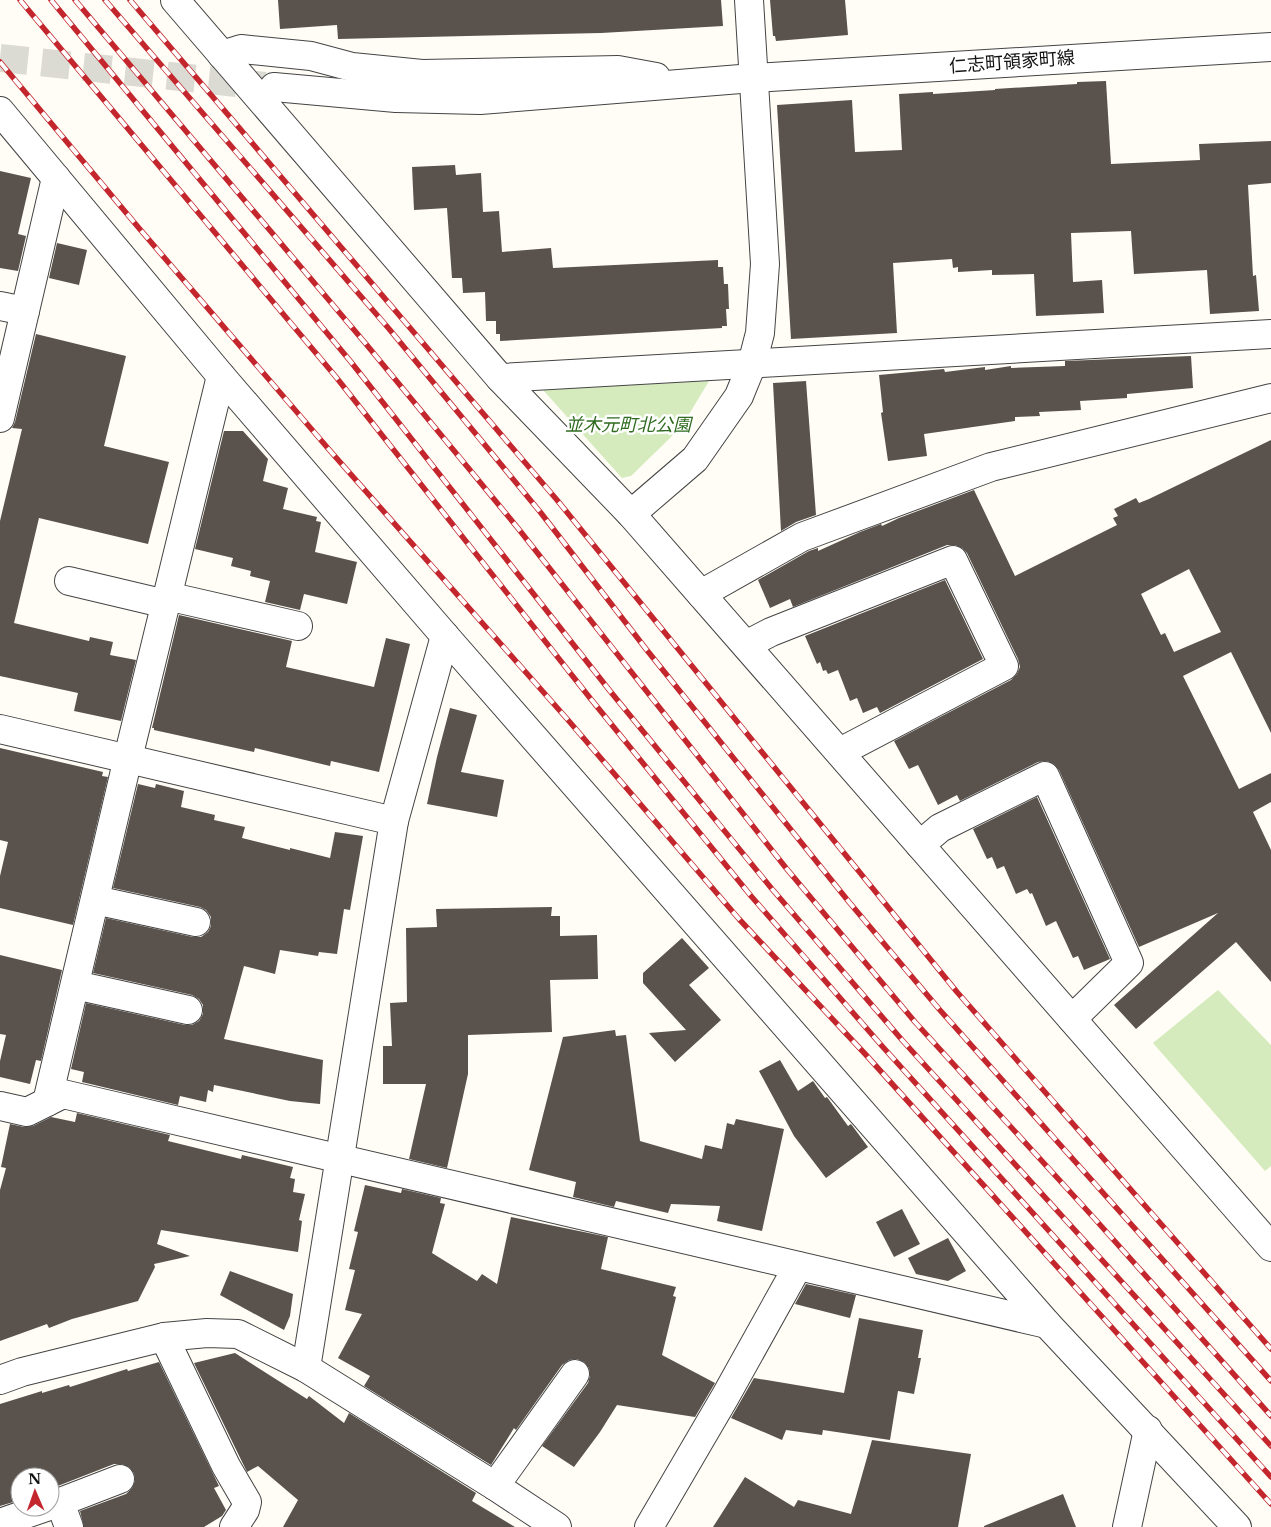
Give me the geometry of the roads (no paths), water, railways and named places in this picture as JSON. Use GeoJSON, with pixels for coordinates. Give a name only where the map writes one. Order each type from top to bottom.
{"type":"FeatureCollection","features":[{"type":"Feature","properties":{"kind":"street"},"geometry":{"type":"LineString","coordinates":[[175,0],[500,378],[631,514],[1072,1019],[1267,1234]]}},
{"type":"Feature","properties":{"kind":"street"},"geometry":{"type":"LineString","coordinates":[[631,514],[694,459],[739,396],[752,364],[760,333],[765,264],[749,0]]}},
{"type":"Feature","properties":{"kind":"street","name":"仁志町領家町線"},"geometry":{"type":"LineString","coordinates":[[274,87],[396,98],[480,100],[753,78],[1271,46]]}},
{"type":"Feature","properties":{"kind":"street"},"geometry":{"type":"LineString","coordinates":[[222,55],[241,50],[261,51],[311,56],[352,67],[422,74],[618,70],[692,84]]}},
{"type":"Feature","properties":{"kind":"street"},"geometry":{"type":"LineString","coordinates":[[0,111],[221,376],[445,636],[1048,1324],[1236,1527]]}},
{"type":"Feature","properties":{"kind":"street"},"geometry":{"type":"LineString","coordinates":[[0,418],[13,308],[56,178]]}},
{"type":"Feature","properties":{"kind":"street"},"geometry":{"type":"LineString","coordinates":[[500,378],[1271,334]]}},
{"type":"Feature","properties":{"kind":"street"},"geometry":{"type":"LineString","coordinates":[[47,1102],[221,376]]}},
{"type":"Feature","properties":{"kind":"street"},"geometry":{"type":"LineString","coordinates":[[701,594],[802,537],[991,467],[1271,398]]}},
{"type":"Feature","properties":{"kind":"street"},"geometry":{"type":"LineString","coordinates":[[746,645],[771,632],[953,560],[1004,666],[840,752]]}},
{"type":"Feature","properties":{"kind":"street"},"geometry":{"type":"LineString","coordinates":[[69,581],[298,626]]}},
{"type":"Feature","properties":{"kind":"street"},"geometry":{"type":"LineString","coordinates":[[306,1368],[394,821],[445,636]]}},
{"type":"Feature","properties":{"kind":"street"},"geometry":{"type":"LineString","coordinates":[[0,729],[394,821]]}},
{"type":"Feature","properties":{"kind":"street"},"geometry":{"type":"LineString","coordinates":[[920,845],[940,828],[1046,776],[1129,963],[1072,1019]]}},
{"type":"Feature","properties":{"kind":"street"},"geometry":{"type":"LineString","coordinates":[[95,900],[196,922]]}},
{"type":"Feature","properties":{"kind":"street"},"geometry":{"type":"LineString","coordinates":[[75,985],[188,1010]]}},
{"type":"Feature","properties":{"kind":"street"},"geometry":{"type":"LineString","coordinates":[[0,1106],[27,1112],[63,1094],[1048,1324]]}},
{"type":"Feature","properties":{"kind":"street"},"geometry":{"type":"LineString","coordinates":[[649,1527],[725,1397],[798,1266]]}},
{"type":"Feature","properties":{"kind":"street"},"geometry":{"type":"LineString","coordinates":[[0,1380],[22,1372],[164,1337],[207,1333],[238,1334],[306,1368],[557,1527]]}},
{"type":"Feature","properties":{"kind":"street"},"geometry":{"type":"LineString","coordinates":[[164,1337],[226,1466],[247,1502],[245,1510],[234,1527]]}},
{"type":"Feature","properties":{"kind":"street"},"geometry":{"type":"LineString","coordinates":[[495,1486],[575,1374]]}},
{"type":"Feature","properties":{"kind":"street"},"geometry":{"type":"LineString","coordinates":[[1127,1527],[1148,1430]]}},
{"type":"Feature","properties":{"kind":"street"},"geometry":{"type":"LineString","coordinates":[[60,1509],[120,1479]]}},
{"type":"Feature","properties":{"kind":"street"},"geometry":{"type":"LineString","coordinates":[[0,1523],[28,1517]]}},
{"type":"Feature","properties":{"kind":"tunnel"},"geometry":{"type":"LineString","coordinates":[[0,58],[265,86]]}},
{"type":"Feature","properties":{"kind":"railway"},"geometry":{"type":"LineString","coordinates":[[20,0],[336,377],[590,698],[751,896],[882,1046],[1271,1477]]}},
{"type":"Feature","properties":{"kind":"railway"},"geometry":{"type":"LineString","coordinates":[[51,0],[351,362],[610,691],[772,889],[902,1040],[1271,1446]]}},
{"type":"Feature","properties":{"kind":"railway"},"geometry":{"type":"LineString","coordinates":[[75,0],[366,344],[517,527],[786,868],[915,1022],[1271,1416]]}},
{"type":"Feature","properties":{"kind":"railway"},"geometry":{"type":"LineString","coordinates":[[105,0],[390,330],[541,513],[646,649],[849,902],[939,1009],[1271,1381]]}},
{"type":"Feature","properties":{"kind":"railway"},"geometry":{"type":"LineString","coordinates":[[130,0],[557,500],[957,992],[1271,1349]]}},
{"type":"Feature","properties":{"kind":"railway"},"geometry":{"type":"LineString","coordinates":[[0,62],[138,227],[332,453],[568,720],[739,919],[867,1056],[1271,1504]]}},
{"type":"Feature","properties":{"kind":"park label","name":"並木元町北公園"},"geometry":{"type":"Point","coordinates":[628,425]}}]}
